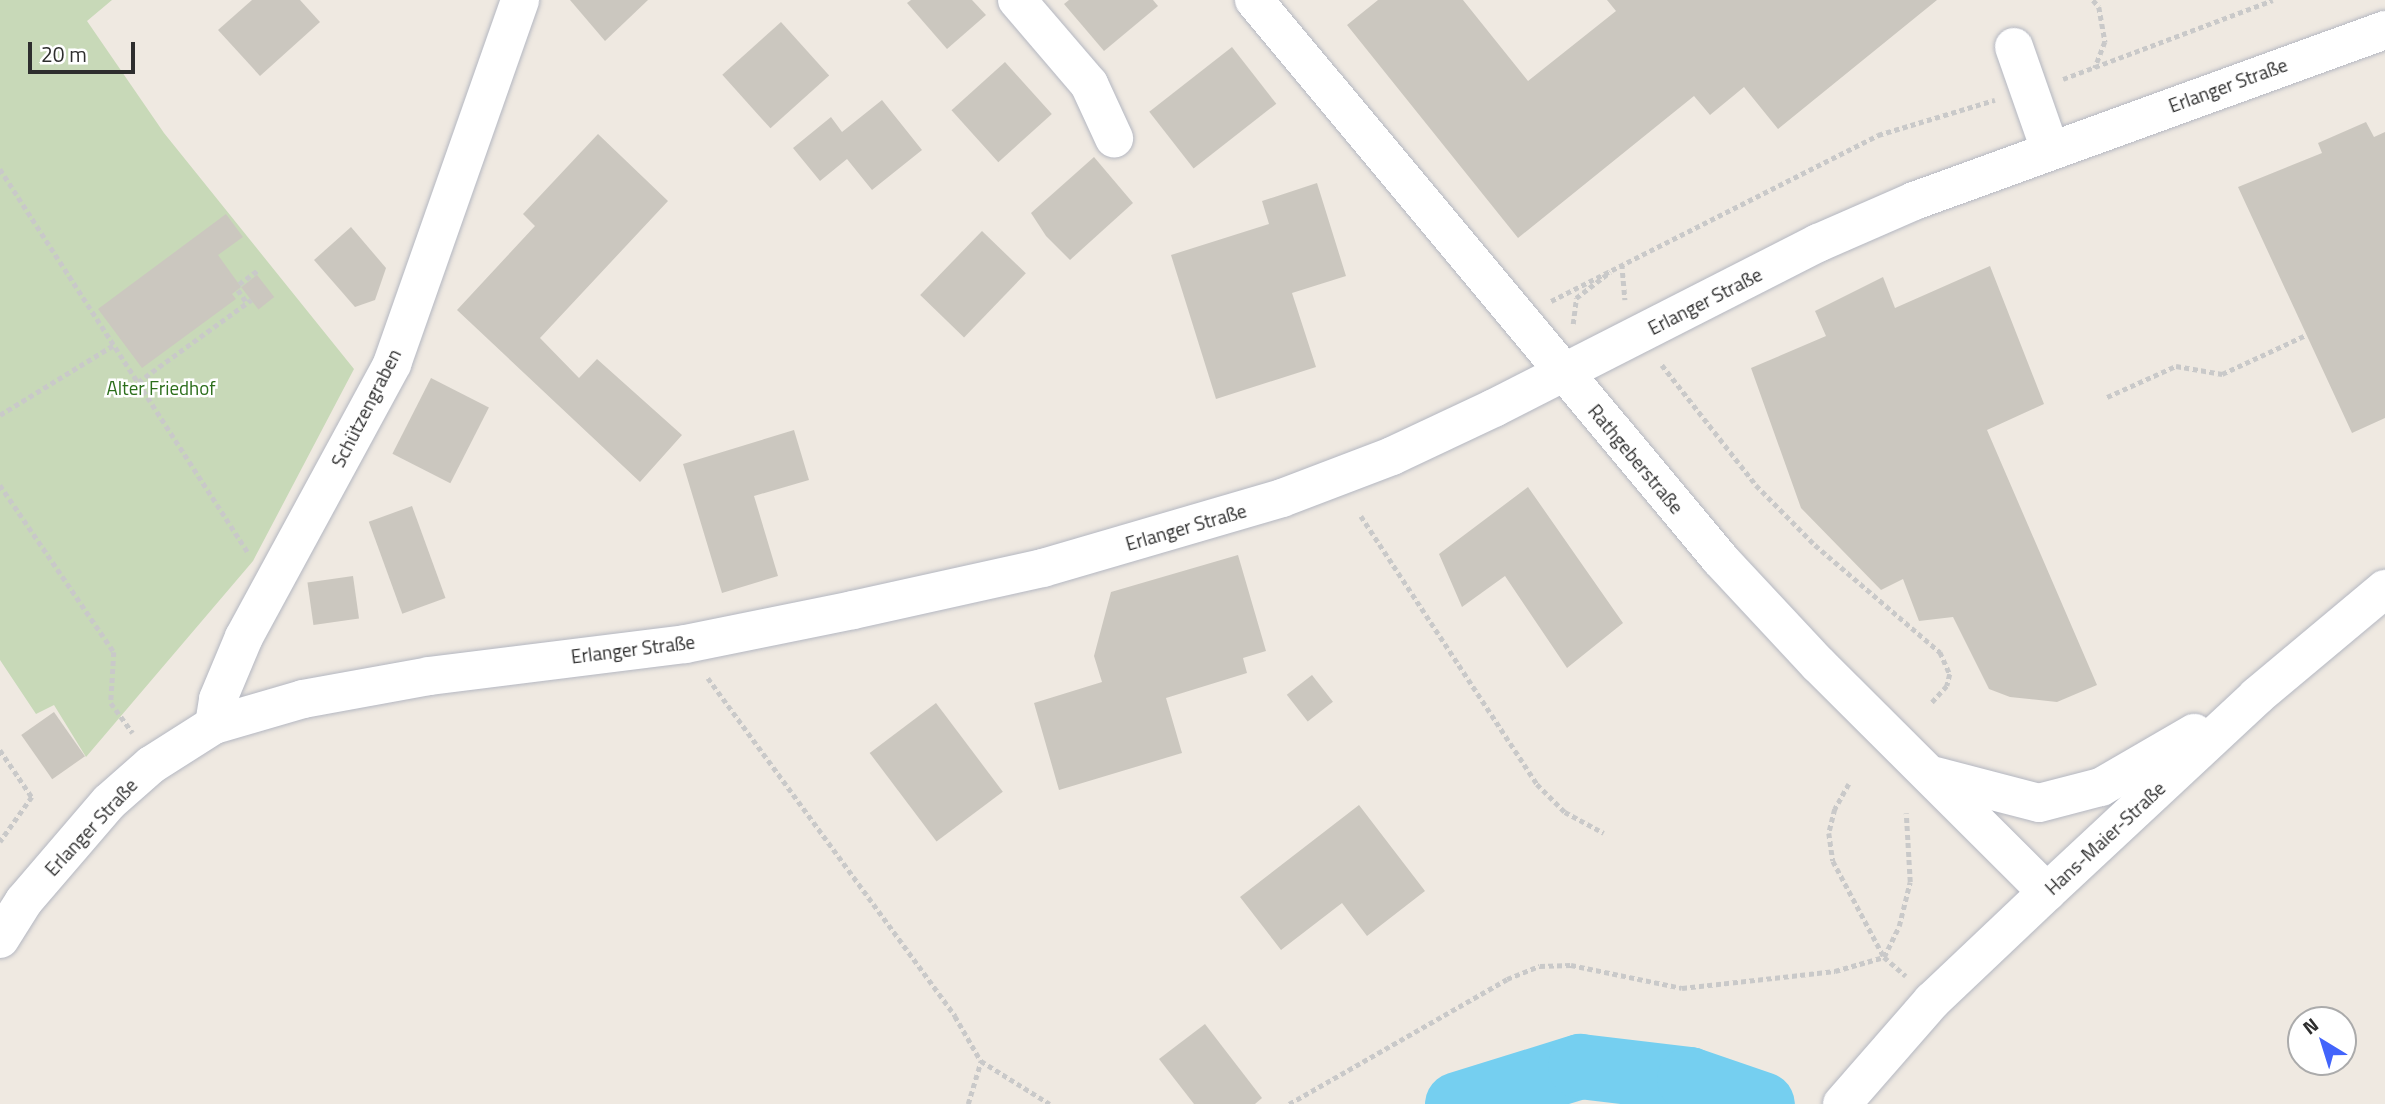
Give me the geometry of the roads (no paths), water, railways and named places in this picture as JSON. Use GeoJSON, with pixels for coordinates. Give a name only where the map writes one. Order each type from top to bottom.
{"type":"FeatureCollection","features":[{"type":"Feature","properties":{"kind":"street","name":"Schützengraben"},"geometry":{"type":"LineString","coordinates":[[214,725],[218,699],[244,637],[392,364],[520,0]]}},
{"type":"Feature","properties":{"kind":"street"},"geometry":{"type":"LineString","coordinates":[[1017,0],[1088,83],[1114,138]]}},
{"type":"Feature","properties":{"kind":"street","name":"Rathgeberstraße"},"geometry":{"type":"LineString","coordinates":[[1273,7],[1521,320],[1720,559],[1818,664],[1935,776],[2047,892]]}},
{"type":"Feature","properties":{"kind":"street","name":"Erlanger Straße"},"geometry":{"type":"LineString","coordinates":[[0,939],[24,901],[109,802],[151,765],[214,725],[303,699],[429,676],[685,644],[1043,568],[1282,498],[1392,456],[1565,373],[1826,239],[2050,150],[2385,30]]}},
{"type":"Feature","properties":{"kind":"street"},"geometry":{"type":"LineString","coordinates":[[2014,47],[2032,89],[2050,150]]}},
{"type":"Feature","properties":{"kind":"street","name":"Hans-Maier-Straße"},"geometry":{"type":"LineString","coordinates":[[1842,1104],[1881,1057],[2047,892],[2257,696],[2385,589]]}},
{"type":"Feature","properties":{"kind":"street"},"geometry":{"type":"LineString","coordinates":[[1935,776],[2039,803],[2101,787],[2257,696]]}},
{"type":"Feature","properties":{"kind":"waterway"},"geometry":{"type":"LineString","coordinates":[[1457,1104],[1580,1066],[1689,1079],[1762,1104]]}},
{"type":"Feature","properties":{"kind":"park label","name":"Alter Friedhof"},"geometry":{"type":"Point","coordinates":[161,388]}}]}
